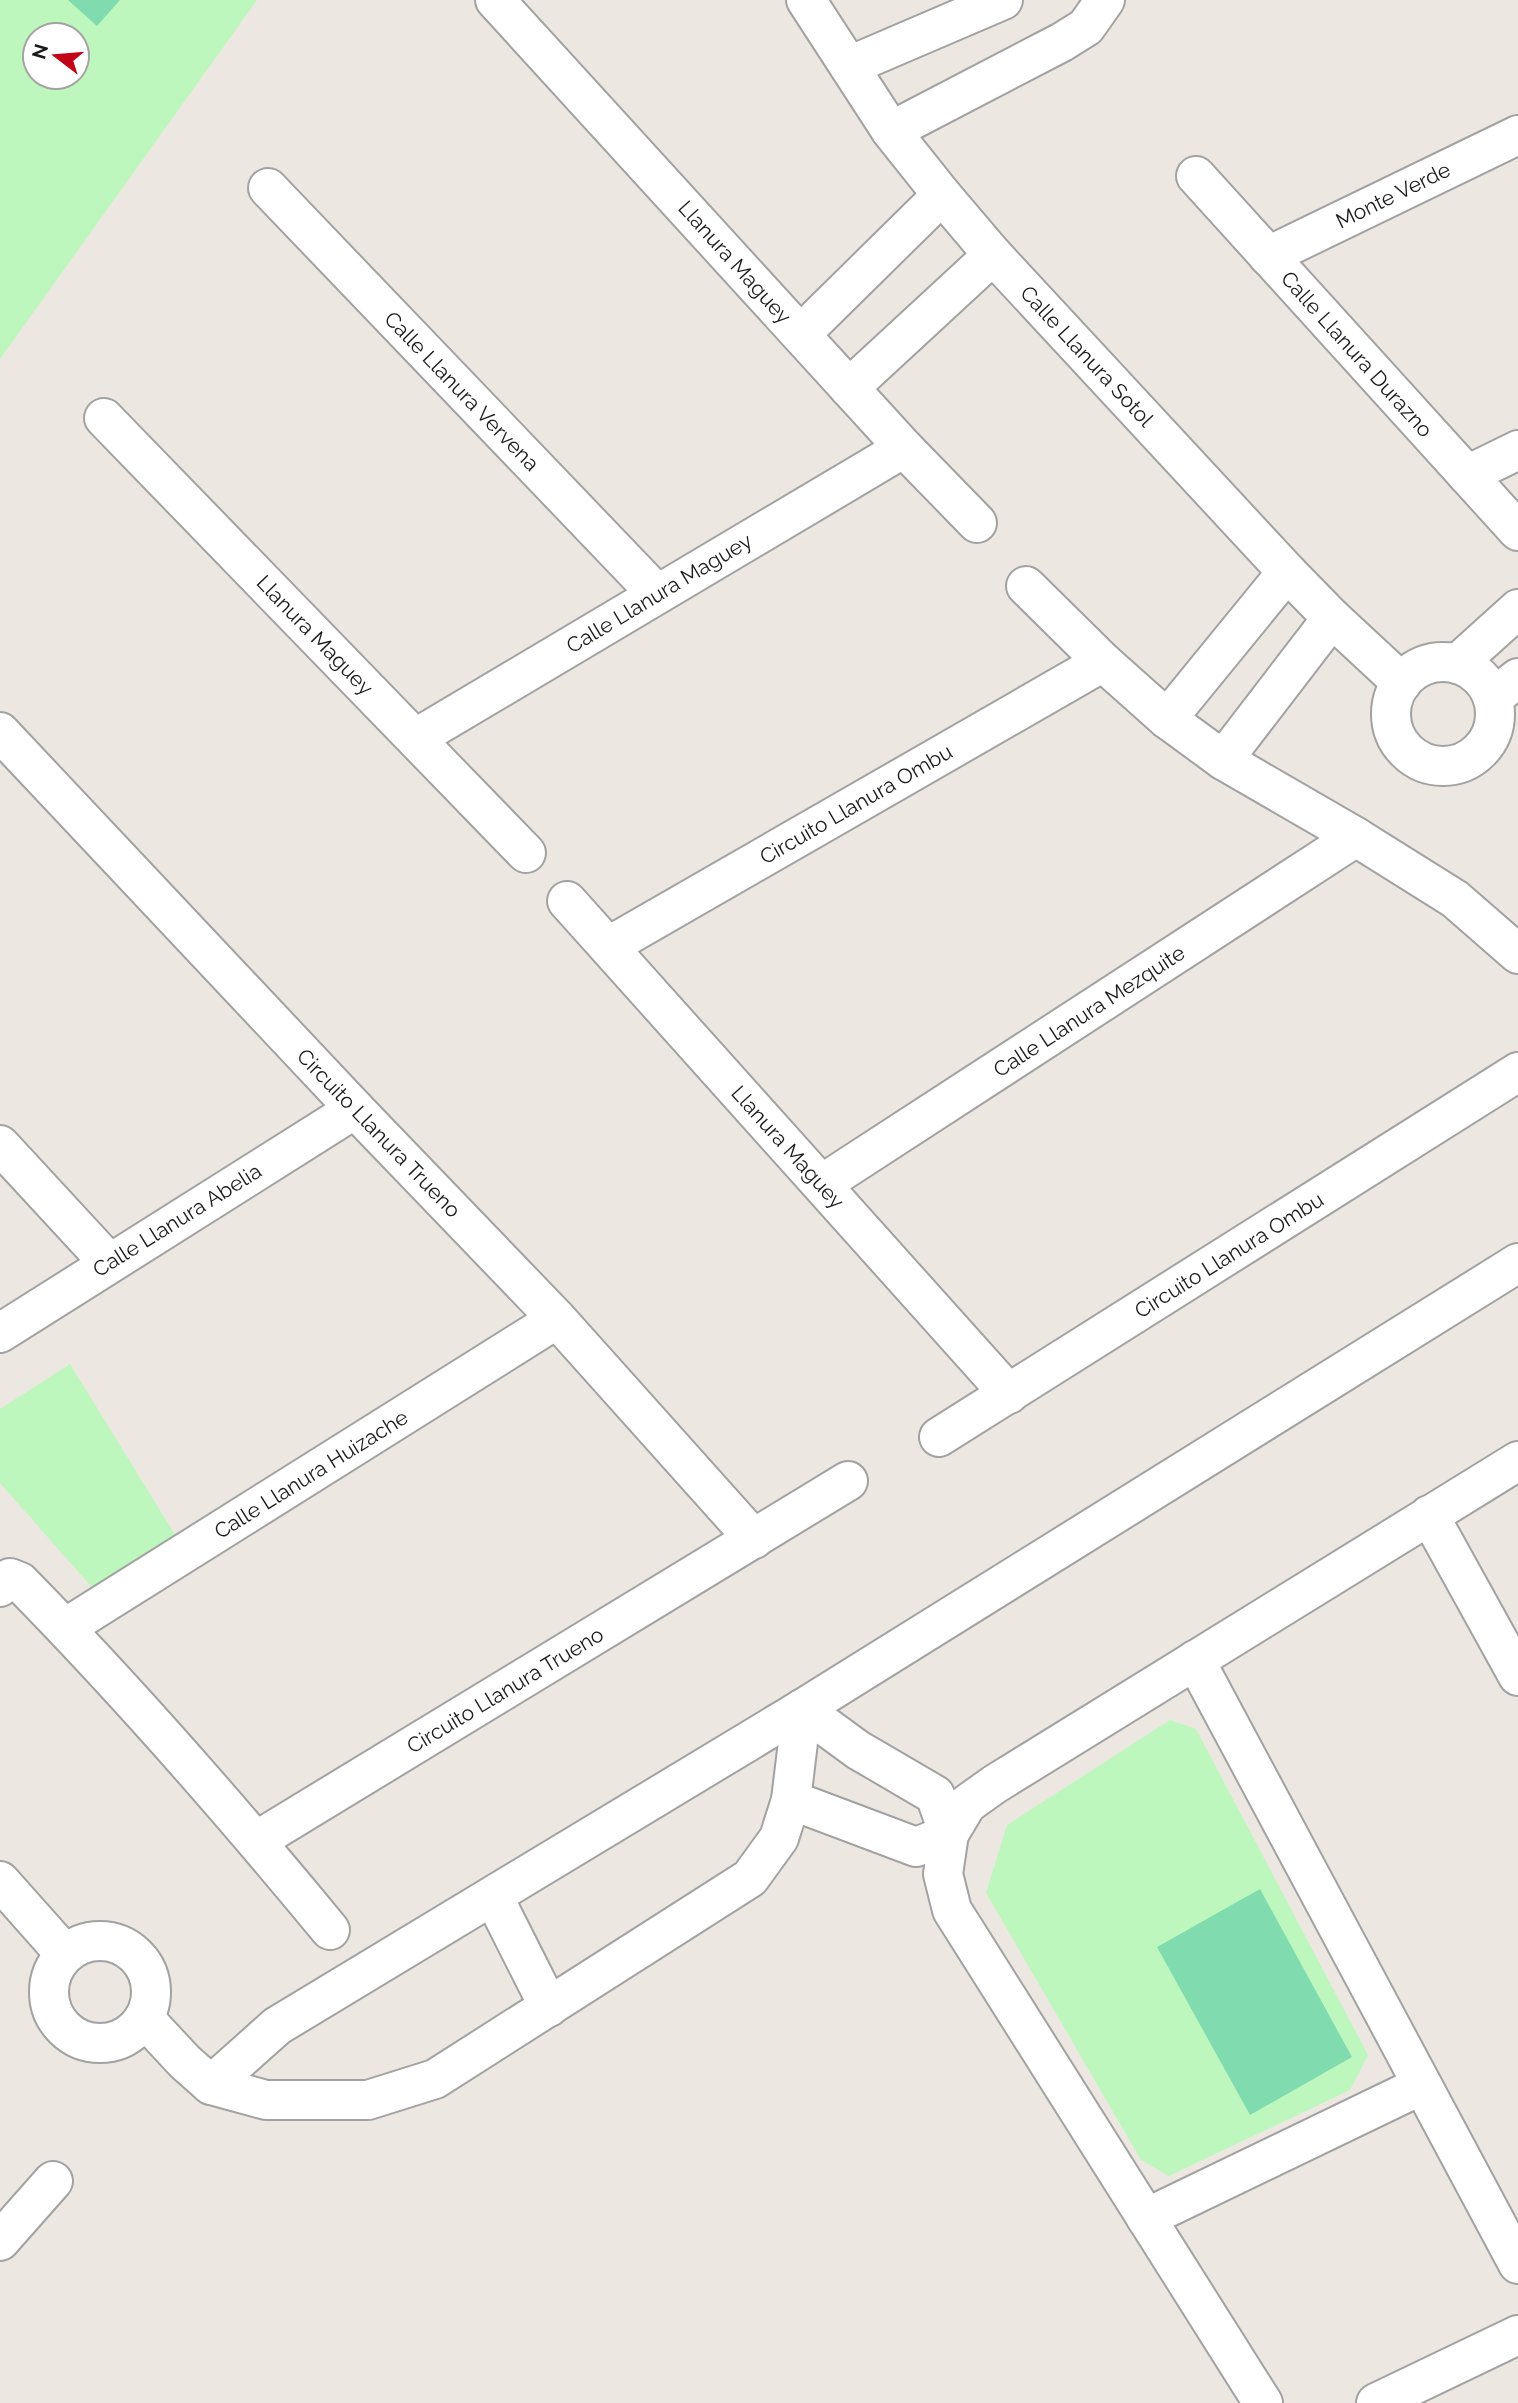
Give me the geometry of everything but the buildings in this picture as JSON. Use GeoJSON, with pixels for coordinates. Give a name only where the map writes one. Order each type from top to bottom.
{"type":"FeatureCollection","features":[{"type":"Feature","properties":{"kind":"street","name":"Llanura Maguey"},"geometry":{"type":"LineString","coordinates":[[495,0],[904,448],[978,523]]}},
{"type":"Feature","properties":{"kind":"street","name":"Calle Llanura Sotol"},"geometry":{"type":"LineString","coordinates":[[806,0],[891,131],[993,255],[1287,572],[1402,683]]}},
{"type":"Feature","properties":{"kind":"street"},"geometry":{"type":"LineString","coordinates":[[849,66],[1003,0]]}},
{"type":"Feature","properties":{"kind":"street"},"geometry":{"type":"LineString","coordinates":[[891,131],[1062,42],[1092,21],[1105,0]]}},
{"type":"Feature","properties":{"kind":"street","name":"Monte Verde"},"geometry":{"type":"LineString","coordinates":[[1268,256],[1518,135]]}},
{"type":"Feature","properties":{"kind":"street","name":"Calle Llanura Durazno"},"geometry":{"type":"LineString","coordinates":[[1196,176],[1518,531]]}},
{"type":"Feature","properties":{"kind":"street","name":"Calle Llanura Vervena"},"geometry":{"type":"LineString","coordinates":[[268,188],[657,594]]}},
{"type":"Feature","properties":{"kind":"street"},"geometry":{"type":"LineString","coordinates":[[801,334],[942,195]]}},
{"type":"Feature","properties":{"kind":"street"},"geometry":{"type":"LineString","coordinates":[[849,388],[993,255]]}},
{"type":"Feature","properties":{"kind":"street","name":"Llanura Maguey"},"geometry":{"type":"LineString","coordinates":[[104,418],[526,853]]}},
{"type":"Feature","properties":{"kind":"street","name":"Calle Llanura Maguey"},"geometry":{"type":"LineString","coordinates":[[416,738],[904,448]]}},
{"type":"Feature","properties":{"kind":"street"},"geometry":{"type":"LineString","coordinates":[[1467,475],[1518,450]]}},
{"type":"Feature","properties":{"kind":"street"},"geometry":{"type":"LineString","coordinates":[[1167,719],[1287,572]]}},
{"type":"Feature","properties":{"kind":"street"},"geometry":{"type":"LineString","coordinates":[[1026,586],[1103,663],[1167,719],[1223,760],[1356,837],[1455,899],[1518,954]]}},
{"type":"Feature","properties":{"kind":"street"},"geometry":{"type":"LineString","coordinates":[[1457,664],[1518,609]]}},
{"type":"Feature","properties":{"kind":"street"},"geometry":{"type":"LineString","coordinates":[[1223,760],[1332,618]]}},
{"type":"Feature","properties":{"kind":"street"},"geometry":{"type":"LineString","coordinates":[[1442,662],[1457,664],[1473,671],[1486,683],[1506,688],[1492,733],[1483,748],[1469,760],[1453,766],[1435,766],[1418,760],[1405,749],[1395,734],[1391,717],[1394,699],[1402,683],[1412,672],[1426,665],[1442,662]]}},
{"type":"Feature","properties":{"kind":"street","name":"Circuito Llanura Ombu"},"geometry":{"type":"LineString","coordinates":[[609,946],[1103,663]]}},
{"type":"Feature","properties":{"kind":"street","name":"Circuito Llanura Trueno"},"geometry":{"type":"LineString","coordinates":[[0,732],[557,1319],[754,1539]]}},
{"type":"Feature","properties":{"kind":"street","name":"Calle Llanura Mezquite"},"geometry":{"type":"LineString","coordinates":[[822,1184],[1356,837]]}},
{"type":"Feature","properties":{"kind":"street","name":"Llanura Maguey"},"geometry":{"type":"LineString","coordinates":[[567,901],[1009,1394]]}},
{"type":"Feature","properties":{"kind":"street","name":"Circuito Llanura Ombu"},"geometry":{"type":"LineString","coordinates":[[939,1437],[1518,1072]]}},
{"type":"Feature","properties":{"kind":"street","name":"Calle Llanura Abelia"},"geometry":{"type":"LineString","coordinates":[[0,1332],[355,1109]]}},
{"type":"Feature","properties":{"kind":"street"},"geometry":{"type":"LineString","coordinates":[[0,1145],[109,1263]]}},
{"type":"Feature","properties":{"kind":"street"},"geometry":{"type":"LineString","coordinates":[[211,2085],[277,2026],[802,1709],[1518,1263]]}},
{"type":"Feature","properties":{"kind":"street","name":"Calle Llanura Huizache"},"geometry":{"type":"LineString","coordinates":[[65,1628],[557,1319]]}},
{"type":"Feature","properties":{"kind":"street"},"geometry":{"type":"LineString","coordinates":[[1263,2403],[952,1910],[943,1874],[949,1833],[967,1804],[995,1784],[1518,1461]]}},
{"type":"Feature","properties":{"kind":"street","name":"Circuito Llanura Trueno"},"geometry":{"type":"LineString","coordinates":[[256,1841],[848,1481]]}},
{"type":"Feature","properties":{"kind":"street"},"geometry":{"type":"LineString","coordinates":[[1429,1516],[1518,1676]]}},
{"type":"Feature","properties":{"kind":"street"},"geometry":{"type":"LineString","coordinates":[[9,1583],[65,1628],[256,1841],[330,1930]]}},
{"type":"Feature","properties":{"kind":"street"},"geometry":{"type":"LineString","coordinates":[[1195,1660],[1518,2264]]}},
{"type":"Feature","properties":{"kind":"street"},"geometry":{"type":"LineString","coordinates":[[144,2018],[184,2062],[211,2085],[266,2099],[368,2100],[435,2079],[750,1878],[779,1838],[791,1800],[802,1709]]}},
{"type":"Feature","properties":{"kind":"street"},"geometry":{"type":"LineString","coordinates":[[802,1709],[858,1750],[935,1795],[949,1833]]}},
{"type":"Feature","properties":{"kind":"street"},"geometry":{"type":"LineString","coordinates":[[791,1800],[916,1846],[949,1833]]}},
{"type":"Feature","properties":{"kind":"street"},"geometry":{"type":"LineString","coordinates":[[0,1881],[65,1954]]}},
{"type":"Feature","properties":{"kind":"street"},"geometry":{"type":"LineString","coordinates":[[493,1896],[549,2007]]}},
{"type":"Feature","properties":{"kind":"street"},"geometry":{"type":"LineString","coordinates":[[94,1941],[125,1947],[138,1957],[147,1970],[151,1986],[150,2003],[144,2018],[133,2032],[118,2040],[101,2044],[83,2040],[68,2032],[56,2019],[50,2003],[49,1985],[54,1968],[65,1954],[79,1945],[94,1941]]}},
{"type":"Feature","properties":{"kind":"street"},"geometry":{"type":"LineString","coordinates":[[1146,2218],[1422,2085]]}},
{"type":"Feature","properties":{"kind":"street"},"geometry":{"type":"LineString","coordinates":[[0,2241],[53,2181]]}},
{"type":"Feature","properties":{"kind":"street"},"geometry":{"type":"LineString","coordinates":[[1376,2403],[1518,2335]]}},
{"type":"Feature","properties":{"kind":"green space"},"geometry":{"type":"Polygon","coordinates":[[[0,0],[257,0],[0,359],[0,0]]]}},
{"type":"Feature","properties":{"kind":"green space"},"geometry":{"type":"Polygon","coordinates":[[[68,0],[120,0],[97,26],[68,0]]]}},
{"type":"Feature","properties":{"kind":"green space"},"geometry":{"type":"Polygon","coordinates":[[[70,1364],[177,1538],[96,1592],[0,1483],[0,1409],[70,1364]]]}},
{"type":"Feature","properties":{"kind":"green space"},"geometry":{"type":"Polygon","coordinates":[[[1170,1720],[1196,1729],[1368,2055],[1350,2090],[1169,2176],[1141,2160],[986,1893],[1007,1825],[1170,1720]]]}},
{"type":"Feature","properties":{"kind":"green space"},"geometry":{"type":"Polygon","coordinates":[[[1260,1889],[1352,2057],[1250,2115],[1157,1947],[1260,1889]]]}}]}
